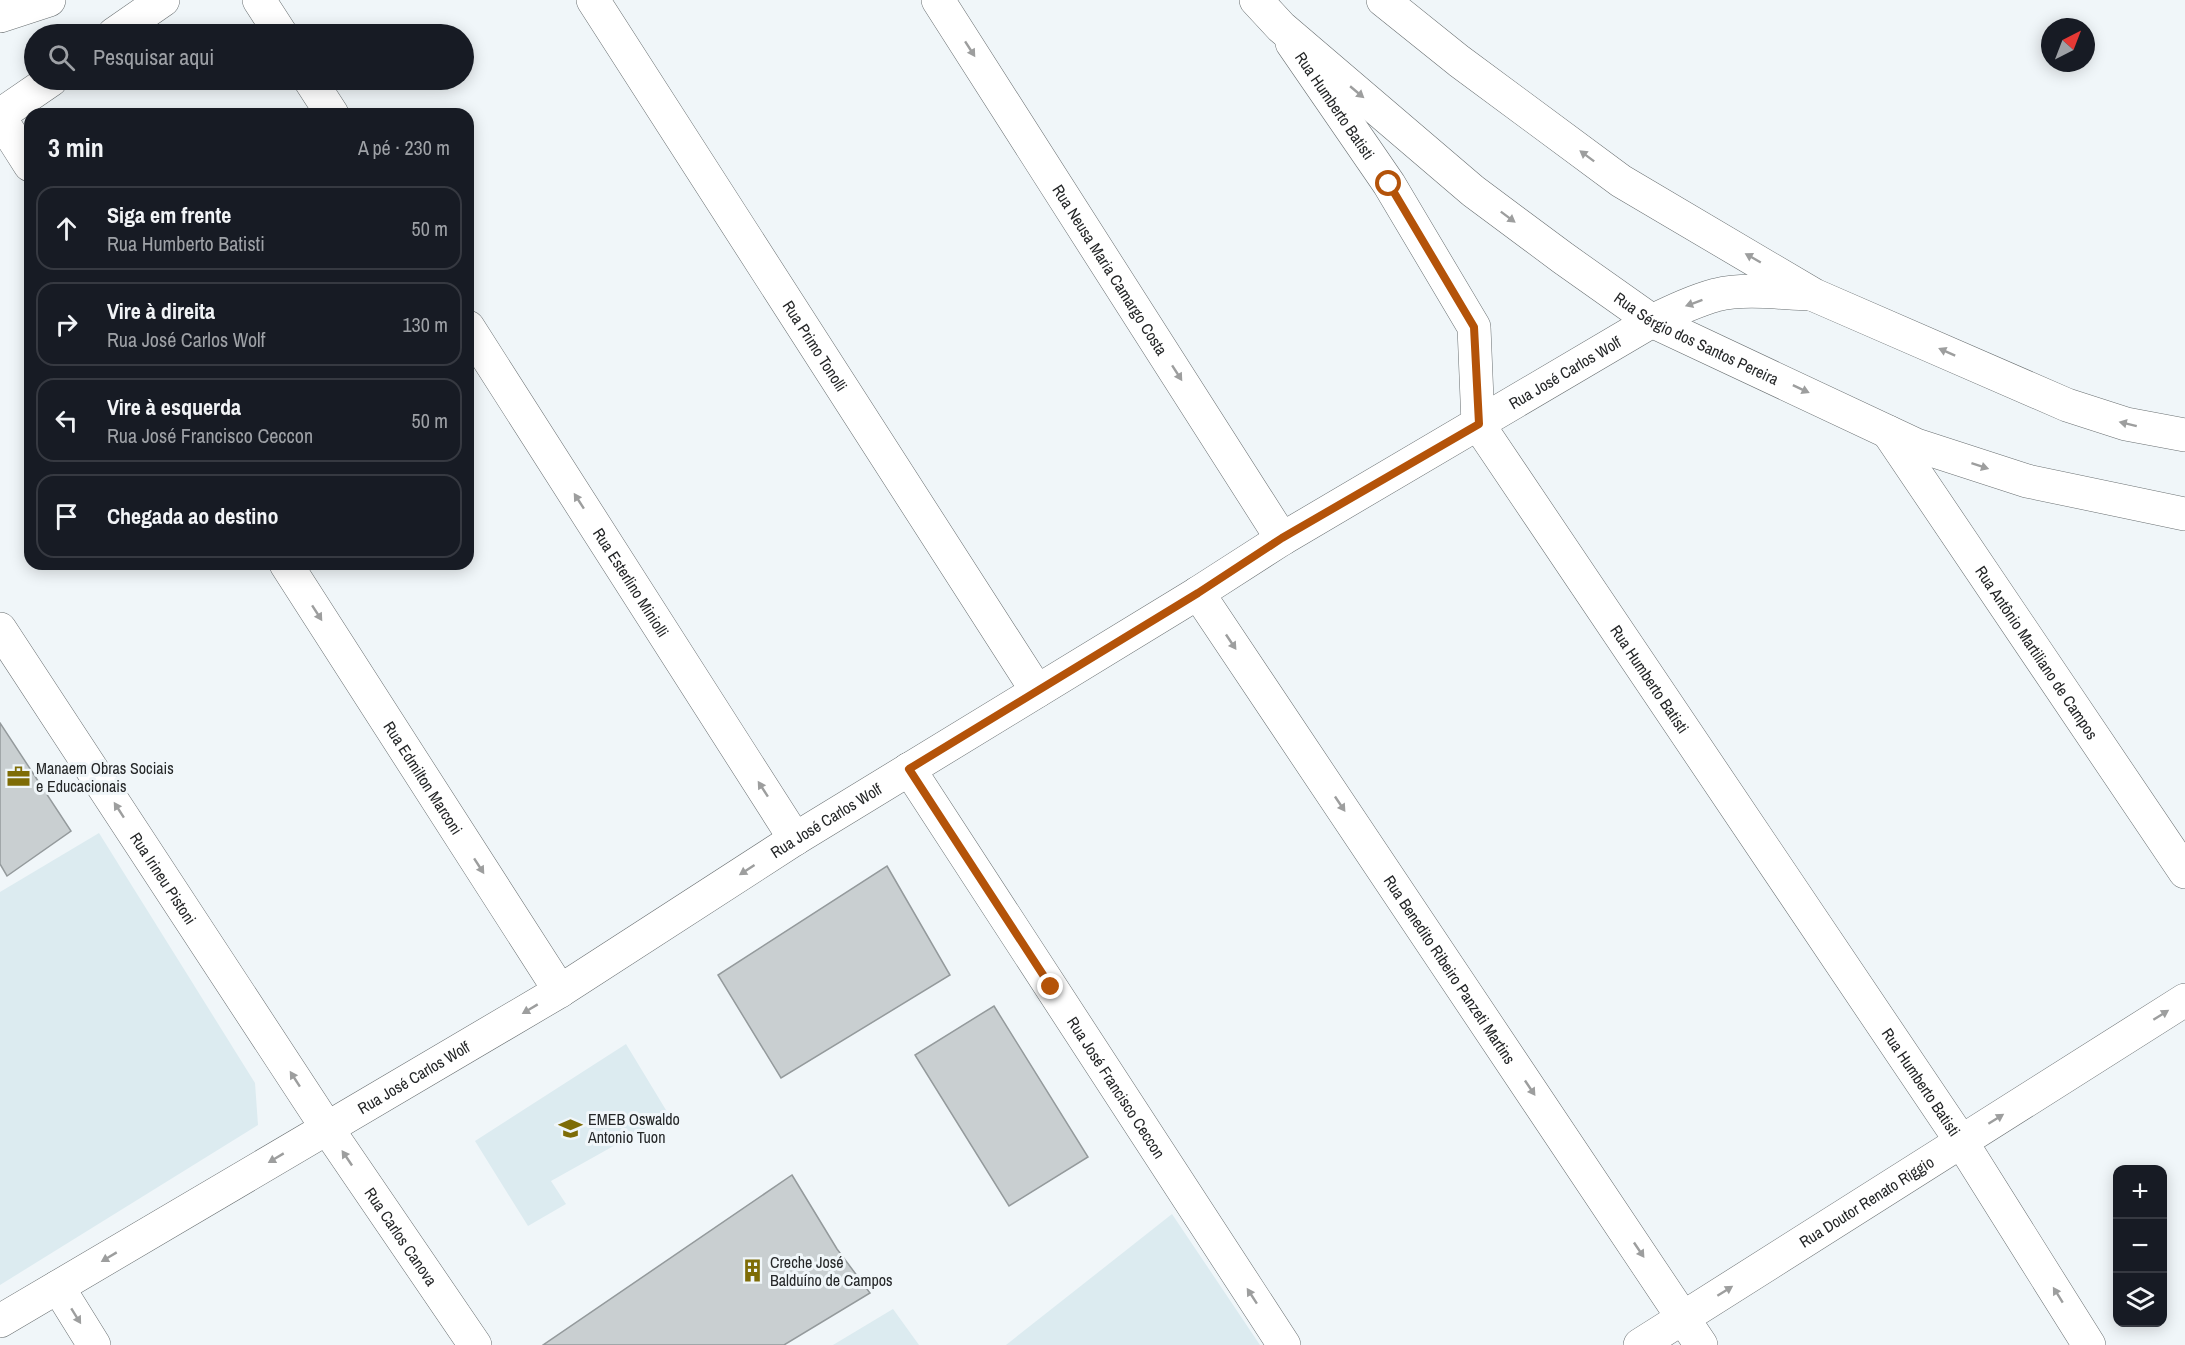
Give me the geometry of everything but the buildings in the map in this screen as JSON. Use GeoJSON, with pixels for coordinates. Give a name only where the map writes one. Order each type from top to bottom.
{"type":"FeatureCollection","features":[{"type":"Feature","properties":{"kind":"street"},"geometry":{"type":"LineString","coordinates":[[0,15],[49,0]]}},
{"type":"Feature","properties":{"kind":"street"},"geometry":{"type":"LineString","coordinates":[[128,24],[163,0]]}},
{"type":"Feature","properties":{"kind":"street"},"geometry":{"type":"LineString","coordinates":[[259,0],[275,24]]}},
{"type":"Feature","properties":{"kind":"street","name":"Rua Primo Tonolli"},"geometry":{"type":"LineString","coordinates":[[593,0],[1037,691]]}},
{"type":"Feature","properties":{"kind":"street","name":"Rua Neusa Maria Camargo Costa"},"geometry":{"type":"LineString","coordinates":[[938,0],[1282,538]]}},
{"type":"Feature","properties":{"kind":"street","name":"Rua Humberto Batisti"},"geometry":{"type":"LineString","coordinates":[[1256,0],[1281,27],[1389,184],[1474,327],[1479,424],[1961,1141],[2089,1345]]}},
{"type":"Feature","properties":{"kind":"street"},"geometry":{"type":"LineString","coordinates":[[1383,0],[1621,181],[1814,294],[2067,405],[2126,424],[2185,435]]}},
{"type":"Feature","properties":{"kind":"street","name":"Rua Sérgio dos Santos Pereira"},"geometry":{"type":"LineString","coordinates":[[1281,27],[1473,191],[1652,321],[1916,445],[2027,481],[2185,514]]}},
{"type":"Feature","properties":{"kind":"street"},"geometry":{"type":"LineString","coordinates":[[24,155],[0,117],[37,90]]}},
{"type":"Feature","properties":{"kind":"street"},"geometry":{"type":"LineString","coordinates":[[316,90],[328,108]]}},
{"type":"Feature","properties":{"kind":"street","name":"Rua José Carlos Wolf"},"geometry":{"type":"LineString","coordinates":[[0,1321],[560,991],[795,839],[1198,593],[1282,538],[1652,321],[1689,304],[1719,295],[1755,292],[1814,294]]}},
{"type":"Feature","properties":{"kind":"street","name":"Rua Esterlino Miniolli"},"geometry":{"type":"LineString","coordinates":[[474,336],[795,839]]}},
{"type":"Feature","properties":{"kind":"street","name":"Rua Antônio Martiliano de Campos"},"geometry":{"type":"LineString","coordinates":[[1888,432],[2185,872]]}},
{"type":"Feature","properties":{"kind":"street","name":"Rua Edmilton Marconi"},"geometry":{"type":"LineString","coordinates":[[290,570],[560,991]]}},
{"type":"Feature","properties":{"kind":"street","name":"Rua Benedito Ribeiro Panzeti Martins"},"geometry":{"type":"LineString","coordinates":[[1198,593],[1701,1345]]}},
{"type":"Feature","properties":{"kind":"street","name":"Rua Irineu Pistoni"},"geometry":{"type":"LineString","coordinates":[[0,629],[327,1128]]}},
{"type":"Feature","properties":{"kind":"street","name":"Rua José Francisco Ceccon"},"geometry":{"type":"LineString","coordinates":[[909,769],[1284,1345]]}},
{"type":"Feature","properties":{"kind":"street","name":"Rua Doutor Renato Riggio"},"geometry":{"type":"LineString","coordinates":[[1640,1345],[2185,1000]]}},
{"type":"Feature","properties":{"kind":"street","name":"Rua Carlos Canova"},"geometry":{"type":"LineString","coordinates":[[327,1128],[475,1345]]}},
{"type":"Feature","properties":{"kind":"street"},"geometry":{"type":"LineString","coordinates":[[58,1287],[94,1345]]}},
{"type":"Feature","properties":{"kind":"shaded area"},"geometry":{"type":"Polygon","coordinates":[[[99,833],[255,1083],[258,1125],[0,1285],[0,892],[99,833]]]}},
{"type":"Feature","properties":{"kind":"shaded area","name":"EMEB Oswaldo Antonio Tuon"},"geometry":{"type":"Polygon","coordinates":[[[626,1044],[669,1115],[551,1181],[566,1204],[528,1226],[475,1141],[626,1044]]]}},
{"type":"Feature","properties":{"kind":"shaded area"},"geometry":{"type":"Polygon","coordinates":[[[1172,1214],[1260,1345],[1006,1345],[1172,1214]]]}},
{"type":"Feature","properties":{"kind":"shaded area"},"geometry":{"type":"Polygon","coordinates":[[[893,1309],[919,1345],[833,1345],[893,1309]]]}},
{"type":"Feature","properties":{"kind":"place","name":"Manaem Obras Sociais e Educacionais"},"geometry":{"type":"Point","coordinates":[18,777]}},
{"type":"Feature","properties":{"kind":"place","name":"EMEB Oswaldo Antonio Tuon"},"geometry":{"type":"Point","coordinates":[570,1128]}},
{"type":"Feature","properties":{"kind":"place","name":"Creche José Balduíno de Campos"},"geometry":{"type":"Point","coordinates":[752,1271]}},
{"type":"Feature","properties":{"kind":"route"},"geometry":{"type":"LineString","coordinates":[[1051,987],[909,769],[1198,593],[1282,538],[1479,424],[1474,327],[1389,184]]}}]}
